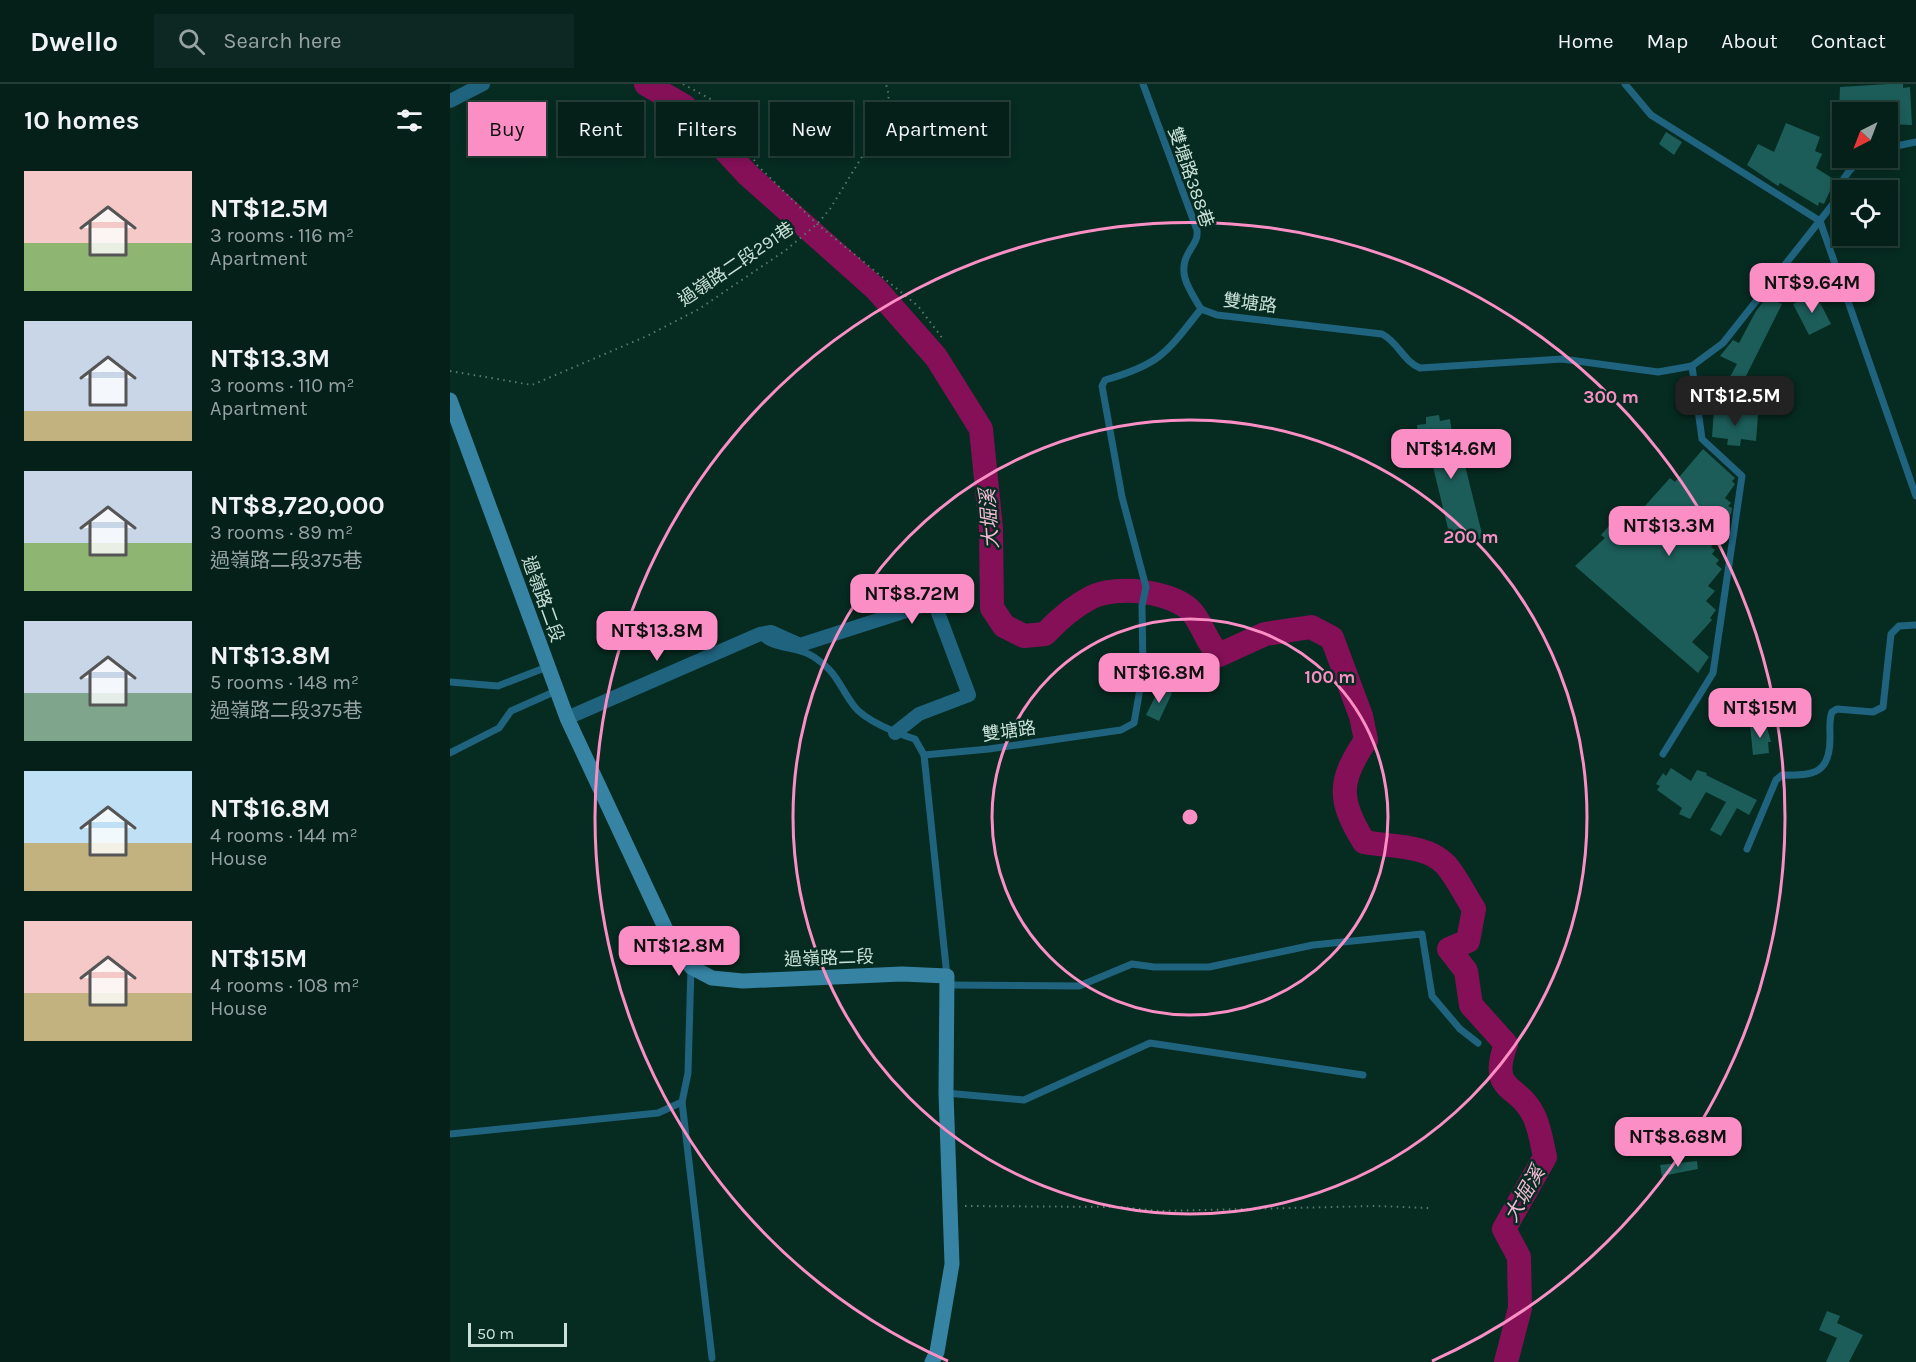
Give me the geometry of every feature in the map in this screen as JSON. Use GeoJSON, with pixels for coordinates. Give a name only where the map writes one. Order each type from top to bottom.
{"type":"FeatureCollection","features":[{"type":"Feature","properties":{"kind":"street"},"geometry":{"type":"LineString","coordinates":[[450,101],[483,84]]}},
{"type":"Feature","properties":{"kind":"street","name":"過嶺路二段"},"geometry":{"type":"LineString","coordinates":[[450,400],[567,718],[668,934],[691,967],[712,978],[743,981],[902,974],[947,980]]}},
{"type":"Feature","properties":{"kind":"street"},"geometry":{"type":"LineString","coordinates":[[567,718],[760,634],[771,632],[800,645],[934,602],[969,695],[919,714],[894,733]]}},
{"type":"Feature","properties":{"kind":"street"},"geometry":{"type":"LineString","coordinates":[[932,1362],[952,1264],[952,1206],[946,1093],[947,980]]}},
{"type":"Feature","properties":{"kind":"lane","name":"雙塘路388巷"},"geometry":{"type":"LineString","coordinates":[[1143,84],[1197,230],[1198,239],[1184,260],[1183,273],[1201,309]]}},
{"type":"Feature","properties":{"kind":"lane"},"geometry":{"type":"LineString","coordinates":[[1624,84],[1651,115],[1820,221],[1916,496]]}},
{"type":"Feature","properties":{"kind":"lane"},"geometry":{"type":"LineString","coordinates":[[1898,146],[1916,142]]}},
{"type":"Feature","properties":{"kind":"lane","name":"雙塘路"},"geometry":{"type":"LineString","coordinates":[[924,755],[989,749],[1128,728],[1134,723],[1142,688],[1142,606],[1146,587],[1122,497],[1102,386],[1105,380],[1140,370],[1164,354],[1201,309],[1217,315],[1382,334],[1397,344],[1406,359],[1420,368],[1562,359],[1658,372],[1692,366],[1723,343],[1833,204],[1842,180],[1850,168]]}},
{"type":"Feature","properties":{"kind":"lane"},"geometry":{"type":"LineString","coordinates":[[1663,754],[1713,673],[1742,476],[1702,439],[1692,366]]}},
{"type":"Feature","properties":{"kind":"lane"},"geometry":{"type":"LineString","coordinates":[[1747,849],[1776,780],[1782,775],[1811,775],[1818,771],[1830,753],[1832,712],[1837,709],[1874,712],[1883,707],[1891,634],[1899,626],[1916,625]]}},
{"type":"Feature","properties":{"kind":"lane"},"geometry":{"type":"LineString","coordinates":[[760,634],[766,643],[811,654],[834,671],[855,708],[894,733],[915,739],[924,755],[947,980],[1079,986],[1132,964],[1154,968],[1209,967],[1313,945],[1422,934],[1432,996],[1460,1029],[1478,1043]]}},
{"type":"Feature","properties":{"kind":"lane"},"geometry":{"type":"LineString","coordinates":[[450,682],[498,686],[547,667]]}},
{"type":"Feature","properties":{"kind":"lane"},"geometry":{"type":"LineString","coordinates":[[450,753],[499,728],[511,711],[556,691]]}},
{"type":"Feature","properties":{"kind":"lane"},"geometry":{"type":"LineString","coordinates":[[691,967],[688,1073],[682,1102],[712,1358]]}},
{"type":"Feature","properties":{"kind":"lane"},"geometry":{"type":"LineString","coordinates":[[946,1093],[1024,1100],[1150,1043],[1363,1075]]}},
{"type":"Feature","properties":{"kind":"lane"},"geometry":{"type":"LineString","coordinates":[[450,1134],[658,1113],[682,1102]]}},
{"type":"Feature","properties":{"kind":"path"},"geometry":{"type":"LineString","coordinates":[[683,84],[725,107],[758,165],[817,224],[918,306],[943,339]]}},
{"type":"Feature","properties":{"kind":"path","name":"過嶺路二段291巷"},"geometry":{"type":"LineString","coordinates":[[450,371],[532,385],[646,336],[699,309],[786,250],[817,224],[830,209],[879,129],[889,96],[886,84]]}},
{"type":"Feature","properties":{"kind":"path"},"geometry":{"type":"LineString","coordinates":[[952,1206],[1120,1207],[1160,1211],[1376,1206],[1430,1208]]}},
{"type":"Feature","properties":{"kind":"building"},"geometry":{"type":"Polygon","coordinates":[[[1903,84],[1903,88],[1910,87],[1912,125],[1898,124],[1898,102],[1839,102],[1840,87],[1903,84]]]}},
{"type":"Feature","properties":{"kind":"building"},"geometry":{"type":"Polygon","coordinates":[[[1786,123],[1820,137],[1815,151],[1822,154],[1816,168],[1835,180],[1832,180],[1832,187],[1824,204],[1819,202],[1818,206],[1780,183],[1778,186],[1747,165],[1758,144],[1774,152],[1786,123]]]}},
{"type":"Feature","properties":{"kind":"building"},"geometry":{"type":"Polygon","coordinates":[[[1666,132],[1682,142],[1674,155],[1659,144],[1666,132]]]}},
{"type":"Feature","properties":{"kind":"building"},"geometry":{"type":"Polygon","coordinates":[[[1815,293],[1831,324],[1809,335],[1793,304],[1815,293]]]}},
{"type":"Feature","properties":{"kind":"building"},"geometry":{"type":"Polygon","coordinates":[[[1767,297],[1782,304],[1742,384],[1730,377],[1737,364],[1720,356],[1733,340],[1739,343],[1756,311],[1767,297]]]}},
{"type":"Feature","properties":{"kind":"building"},"geometry":{"type":"Polygon","coordinates":[[[1714,409],[1758,415],[1756,441],[1741,439],[1740,446],[1727,445],[1728,439],[1712,437],[1714,409]]]}},
{"type":"Feature","properties":{"kind":"building"},"geometry":{"type":"Polygon","coordinates":[[[1439,415],[1440,421],[1450,419],[1454,447],[1460,445],[1483,538],[1452,545],[1428,446],[1420,447],[1417,425],[1426,424],[1426,417],[1439,415]]]}},
{"type":"Feature","properties":{"kind":"building"},"geometry":{"type":"Polygon","coordinates":[[[1703,449],[1735,478],[1732,481],[1735,484],[1725,498],[1731,503],[1728,506],[1732,508],[1731,514],[1723,523],[1728,528],[1711,547],[1715,550],[1712,554],[1719,560],[1716,564],[1722,569],[1708,586],[1715,591],[1706,601],[1716,610],[1710,618],[1712,620],[1692,642],[1709,657],[1698,673],[1575,566],[1605,538],[1601,535],[1616,518],[1623,524],[1633,513],[1636,516],[1670,478],[1675,482],[1703,449]]]}},
{"type":"Feature","properties":{"kind":"building"},"geometry":{"type":"Polygon","coordinates":[[[1160,687],[1172,693],[1159,721],[1146,715],[1160,687]]]}},
{"type":"Feature","properties":{"kind":"building"},"geometry":{"type":"Polygon","coordinates":[[[1766,724],[1771,742],[1768,742],[1769,753],[1753,755],[1750,725],[1766,724]]]}},
{"type":"Feature","properties":{"kind":"building"},"geometry":{"type":"Polygon","coordinates":[[[1671,768],[1691,781],[1697,770],[1707,773],[1706,775],[1757,800],[1749,815],[1737,808],[1721,836],[1710,830],[1726,802],[1706,792],[1690,819],[1679,814],[1682,808],[1657,790],[1660,786],[1656,784],[1663,773],[1666,776],[1671,768]]]}},
{"type":"Feature","properties":{"kind":"building"},"geometry":{"type":"Polygon","coordinates":[[[1697,1161],[1698,1169],[1662,1176],[1660,1165],[1697,1161]]]}},
{"type":"Feature","properties":{"kind":"building"},"geometry":{"type":"Polygon","coordinates":[[[1827,1311],[1840,1316],[1837,1323],[1863,1335],[1849,1362],[1826,1362],[1837,1338],[1819,1330],[1827,1311]]]}},
{"type":"Feature","properties":{"kind":"waterway","name":"大堀溪"},"geometry":{"type":"LineString","coordinates":[[646,84],[684,106],[748,175],[876,289],[936,357],[981,429],[991,529],[992,608],[1004,626],[1024,636],[1045,634],[1067,613],[1092,597],[1103,593],[1130,591],[1159,595],[1183,605],[1196,617],[1219,655],[1265,634],[1311,627],[1332,638],[1361,716],[1366,740],[1350,767],[1346,779],[1345,791],[1349,814],[1364,842],[1407,847],[1429,853],[1446,865],[1454,875],[1474,909],[1468,941],[1449,949],[1466,971],[1471,1005],[1506,1044],[1501,1060],[1503,1080],[1528,1105],[1541,1136],[1545,1157],[1504,1229],[1519,1257],[1520,1308],[1506,1362]]}}]}
